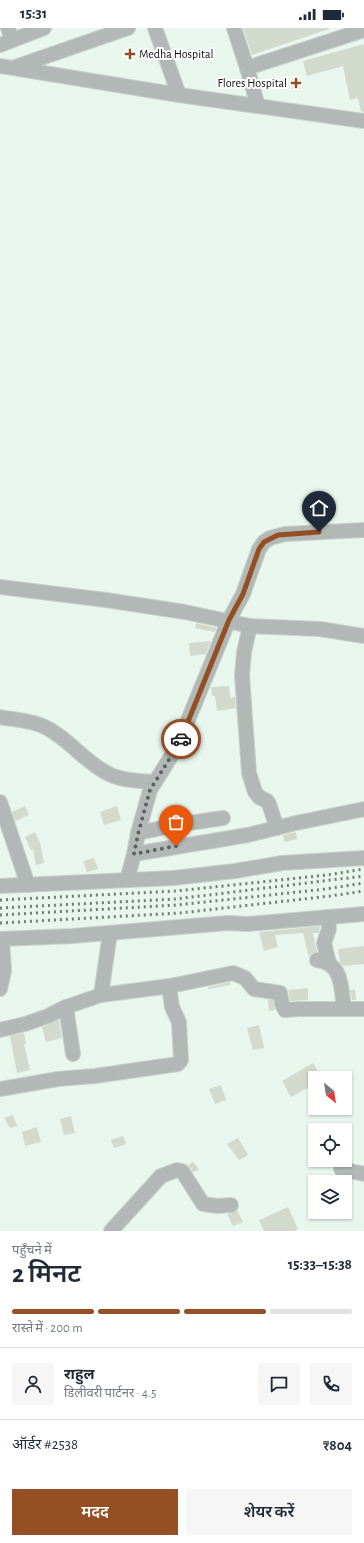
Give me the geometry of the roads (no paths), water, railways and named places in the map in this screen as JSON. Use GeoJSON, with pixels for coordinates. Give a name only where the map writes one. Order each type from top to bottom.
{"type":"FeatureCollection","features":[{"type":"Feature","properties":{"kind":"street"},"geometry":{"type":"LineString","coordinates":[[7,38],[42,28]]}},
{"type":"Feature","properties":{"kind":"street"},"geometry":{"type":"LineString","coordinates":[[6,67],[102,32],[128,28]]}},
{"type":"Feature","properties":{"kind":"street"},"geometry":{"type":"LineString","coordinates":[[147,28],[159,62],[174,94]]}},
{"type":"Feature","properties":{"kind":"street"},"geometry":{"type":"LineString","coordinates":[[155,28],[174,94]]}},
{"type":"Feature","properties":{"kind":"street"},"geometry":{"type":"LineString","coordinates":[[234,28],[258,106]]}},
{"type":"Feature","properties":{"kind":"street"},"geometry":{"type":"LineString","coordinates":[[247,68],[364,30]]}},
{"type":"Feature","properties":{"kind":"street"},"geometry":{"type":"LineString","coordinates":[[6,67],[174,94],[364,121]]}},
{"type":"Feature","properties":{"kind":"street"},"geometry":{"type":"LineString","coordinates":[[127,880],[150,790],[177,747],[229,620],[243,594],[259,549],[264,542],[278,535],[364,530]]}},
{"type":"Feature","properties":{"kind":"street"},"geometry":{"type":"LineString","coordinates":[[0,587],[114,601],[185,612],[229,620],[250,626],[320,629],[364,636]]}},
{"type":"Feature","properties":{"kind":"street"},"geometry":{"type":"LineString","coordinates":[[250,626],[244,652],[242,676],[249,773],[255,792],[269,804],[277,828]]}},
{"type":"Feature","properties":{"kind":"street"},"geometry":{"type":"LineString","coordinates":[[0,717],[32,722],[45,726],[106,773],[133,781],[155,782]]}},
{"type":"Feature","properties":{"kind":"street"},"geometry":{"type":"LineString","coordinates":[[0,802],[28,885]]}},
{"type":"Feature","properties":{"kind":"street"},"geometry":{"type":"LineString","coordinates":[[134,854],[248,834],[364,809]]}},
{"type":"Feature","properties":{"kind":"street"},"geometry":{"type":"LineString","coordinates":[[138,834],[176,825],[223,818]]}},
{"type":"Feature","properties":{"kind":"street"},"geometry":{"type":"LineString","coordinates":[[0,886],[173,878],[235,871],[282,863],[364,858]]}},
{"type":"Feature","properties":{"kind":"street"},"geometry":{"type":"LineString","coordinates":[[0,989],[4,971],[1,939],[110,933],[228,923],[248,924],[364,914]]}},
{"type":"Feature","properties":{"kind":"street"},"geometry":{"type":"LineString","coordinates":[[328,918],[329,929],[324,943],[323,961],[339,974],[344,1009]]}},
{"type":"Feature","properties":{"kind":"street"},"geometry":{"type":"LineString","coordinates":[[101,995],[110,933]]}},
{"type":"Feature","properties":{"kind":"street"},"geometry":{"type":"LineString","coordinates":[[0,1030],[25,1024],[48,1016],[66,1007],[101,995],[169,986],[233,973],[245,978],[254,989],[280,993],[285,1010],[364,1009]]}},
{"type":"Feature","properties":{"kind":"street"},"geometry":{"type":"LineString","coordinates":[[0,1089],[58,1079],[95,1076],[178,1064],[181,1060],[179,1022],[172,1007],[169,986]]}},
{"type":"Feature","properties":{"kind":"street"},"geometry":{"type":"LineString","coordinates":[[66,1007],[73,1054]]}},
{"type":"Feature","properties":{"kind":"street"},"geometry":{"type":"LineString","coordinates":[[341,1169],[364,1174]]}},
{"type":"Feature","properties":{"kind":"street"},"geometry":{"type":"LineString","coordinates":[[111,1231],[161,1176],[177,1170],[182,1171],[203,1204],[217,1206],[230,1205]]}},
{"type":"Feature","properties":{"kind":"railway"},"geometry":{"type":"LineString","coordinates":[[0,900],[176,891],[327,875],[364,869]]}},
{"type":"Feature","properties":{"kind":"railway"},"geometry":{"type":"LineString","coordinates":[[0,908],[176,899],[364,876]]}},
{"type":"Feature","properties":{"kind":"railway"},"geometry":{"type":"LineString","coordinates":[[0,915],[177,905],[326,889],[364,883]]}},
{"type":"Feature","properties":{"kind":"railway"},"geometry":{"type":"LineString","coordinates":[[0,923],[180,913],[364,891]]}},
{"type":"Feature","properties":{"kind":"place","name":"Medha Hospital"},"geometry":{"type":"Point","coordinates":[130,54]}},
{"type":"Feature","properties":{"kind":"place","name":"Flores Hospital"},"geometry":{"type":"Point","coordinates":[296,83]}}]}
